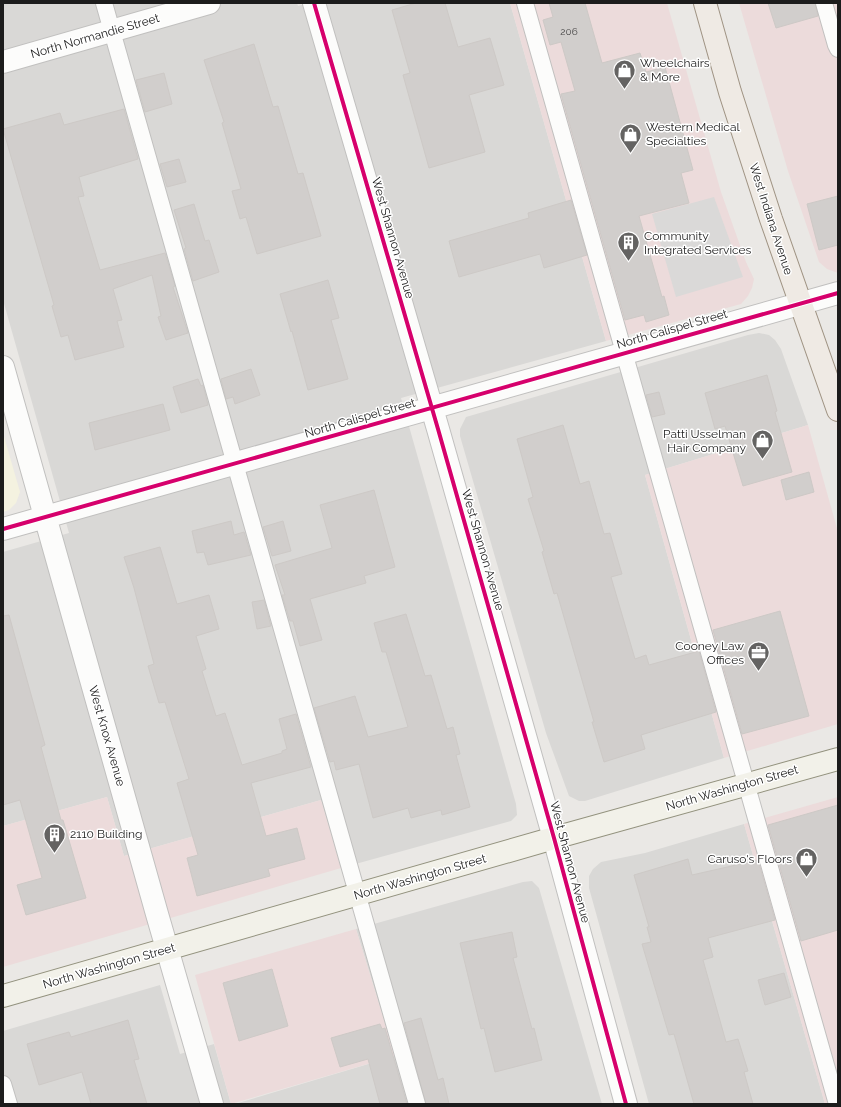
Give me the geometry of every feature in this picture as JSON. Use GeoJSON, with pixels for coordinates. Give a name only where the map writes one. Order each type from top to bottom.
{"type":"FeatureCollection","features":[{"type":"Feature","properties":{"kind":"main road","name":"West Indiana Avenue"},"geometry":{"type":"LineString","coordinates":[[705,3],[730,92],[800,304],[838,410]]}},
{"type":"Feature","properties":{"kind":"main road","name":"North Washington Street"},"geometry":{"type":"LineString","coordinates":[[3,996],[554,838],[838,759]]}},
{"type":"Feature","properties":{"kind":"street","name":"North Normandie Street"},"geometry":{"type":"LineString","coordinates":[[3,62],[209,3]]}},
{"type":"Feature","properties":{"kind":"street","name":"West Shannon Avenue"},"geometry":{"type":"LineString","coordinates":[[314,3],[432,408],[554,838],[626,1104]]}},
{"type":"Feature","properties":{"kind":"street","name":"North Calispel Street"},"geometry":{"type":"LineString","coordinates":[[3,529],[838,292]]}},
{"type":"Feature","properties":{"kind":"street","name":"West Knox Avenue"},"geometry":{"type":"LineString","coordinates":[[3,367],[212,1104]]}},
{"type":"Feature","properties":{"kind":"lane"},"geometry":{"type":"LineString","coordinates":[[104,3],[418,1104]]}},
{"type":"Feature","properties":{"kind":"lane"},"geometry":{"type":"LineString","coordinates":[[525,3],[837,1104]]}},
{"type":"Feature","properties":{"kind":"lane"},"geometry":{"type":"LineString","coordinates":[[824,3],[838,49]]}},
{"type":"Feature","properties":{"kind":"lane"},"geometry":{"type":"LineString","coordinates":[[3,1084],[9,1104]]}},
{"type":"Feature","properties":{"kind":"shaded area"},"geometry":{"type":"Polygon","coordinates":[[[3,3],[297,3],[298,6],[309,3],[510,3],[606,341],[401,398],[516,804],[517,815],[511,821],[341,868],[321,800],[124,856],[107,797],[3,826],[3,552],[69,533],[3,300],[3,3]]]}},
{"type":"Feature","properties":{"kind":"shaded area"},"geometry":{"type":"Polygon","coordinates":[[[510,3],[667,3],[721,192],[746,262],[754,279],[748,296],[741,304],[606,341],[510,3]]]}},
{"type":"Feature","properties":{"kind":"shaded area"},"geometry":{"type":"Polygon","coordinates":[[[739,3],[838,3],[838,273],[827,269],[819,262],[788,171],[739,3]]]}},
{"type":"Feature","properties":{"kind":"shaded area"},"geometry":{"type":"Polygon","coordinates":[[[714,197],[743,277],[676,297],[652,214],[714,197]]]}},
{"type":"Feature","properties":{"kind":"shaded area"},"geometry":{"type":"Polygon","coordinates":[[[759,333],[769,335],[775,340],[781,349],[808,425],[645,475],[724,758],[585,801],[579,801],[569,796],[546,733],[460,436],[460,429],[466,417],[759,333]]]}},
{"type":"Feature","properties":{"kind":"shaded area"},"geometry":{"type":"Polygon","coordinates":[[[808,425],[838,532],[838,724],[724,758],[645,475],[808,425]]]}},
{"type":"Feature","properties":{"kind":"shaded area"},"geometry":{"type":"Polygon","coordinates":[[[3,433],[20,492],[16,503],[9,510],[3,512],[3,433]]]}},
{"type":"Feature","properties":{"kind":"shaded area"},"geometry":{"type":"Polygon","coordinates":[[[107,797],[124,856],[321,800],[341,868],[3,967],[3,826],[107,797]]]}},
{"type":"Feature","properties":{"kind":"shaded area"},"geometry":{"type":"Polygon","coordinates":[[[838,797],[838,1104],[825,1104],[744,824],[838,797]]]}},
{"type":"Feature","properties":{"kind":"shaded area"},"geometry":{"type":"Polygon","coordinates":[[[744,824],[825,1104],[649,1104],[589,888],[589,876],[593,869],[601,862],[645,853],[744,824]]]}},
{"type":"Feature","properties":{"kind":"shaded area"},"geometry":{"type":"Polygon","coordinates":[[[532,881],[539,888],[602,1104],[235,1104],[395,1056],[356,929],[523,882],[532,881]]]}},
{"type":"Feature","properties":{"kind":"shaded area"},"geometry":{"type":"Polygon","coordinates":[[[356,929],[395,1056],[231,1104],[195,975],[356,929]]]}},
{"type":"Feature","properties":{"kind":"shaded area"},"geometry":{"type":"Polygon","coordinates":[[[160,985],[180,1054],[214,1044],[231,1104],[3,1104],[3,1031],[160,985]]]}},
{"type":"Feature","properties":{"kind":"building"},"geometry":{"type":"Polygon","coordinates":[[[416,3],[445,3],[458,47],[490,38],[504,85],[469,95],[485,152],[429,168],[403,75],[410,73],[392,10],[416,3]]]}},
{"type":"Feature","properties":{"kind":"building"},"geometry":{"type":"Polygon","coordinates":[[[549,3],[585,3],[602,63],[640,53],[646,72],[665,67],[693,170],[681,173],[689,203],[639,216],[662,297],[664,296],[669,315],[646,322],[644,315],[625,320],[561,94],[575,91],[561,42],[550,45],[543,20],[553,17],[549,3]]]}},
{"type":"Feature","properties":{"kind":"building"},"geometry":{"type":"Polygon","coordinates":[[[768,3],[815,3],[818,16],[776,28],[768,3]]]}},
{"type":"Feature","properties":{"kind":"building"},"geometry":{"type":"Polygon","coordinates":[[[254,44],[273,107],[278,106],[298,174],[303,173],[321,236],[257,254],[246,217],[240,219],[232,191],[241,189],[222,123],[224,122],[204,60],[254,44]]]}},
{"type":"Feature","properties":{"kind":"building"},"geometry":{"type":"Polygon","coordinates":[[[164,73],[172,104],[145,112],[136,80],[164,73]]]}},
{"type":"Feature","properties":{"kind":"building"},"geometry":{"type":"Polygon","coordinates":[[[124,109],[138,159],[79,177],[84,196],[78,197],[100,270],[165,253],[175,286],[173,287],[188,333],[166,340],[158,317],[161,316],[152,275],[113,289],[122,320],[117,321],[124,347],[75,360],[68,335],[61,337],[52,306],[54,305],[3,129],[60,113],[64,125],[124,109]]]}},
{"type":"Feature","properties":{"kind":"building"},"geometry":{"type":"Polygon","coordinates":[[[179,159],[186,182],[167,187],[160,164],[179,159]]]}},
{"type":"Feature","properties":{"kind":"building"},"geometry":{"type":"Polygon","coordinates":[[[838,196],[838,245],[819,250],[807,204],[838,196]]]}},
{"type":"Feature","properties":{"kind":"building"},"geometry":{"type":"Polygon","coordinates":[[[571,200],[587,255],[544,268],[540,254],[459,277],[449,241],[529,218],[528,213],[571,200]]]}},
{"type":"Feature","properties":{"kind":"building"},"geometry":{"type":"Polygon","coordinates":[[[194,204],[205,241],[209,240],[219,272],[193,281],[184,249],[186,248],[174,210],[194,204]]]}},
{"type":"Feature","properties":{"kind":"building"},"geometry":{"type":"Polygon","coordinates":[[[328,280],[339,318],[331,320],[348,379],[308,390],[280,294],[328,280]]]}},
{"type":"Feature","properties":{"kind":"building"},"geometry":{"type":"Polygon","coordinates":[[[251,369],[260,395],[235,404],[233,397],[226,399],[221,379],[251,369]]]}},
{"type":"Feature","properties":{"kind":"building"},"geometry":{"type":"Polygon","coordinates":[[[767,375],[777,411],[775,412],[792,472],[743,486],[725,426],[715,429],[705,393],[767,375]]]}},
{"type":"Feature","properties":{"kind":"building"},"geometry":{"type":"Polygon","coordinates":[[[198,379],[201,386],[203,385],[208,405],[181,413],[173,387],[198,379]]]}},
{"type":"Feature","properties":{"kind":"building"},"geometry":{"type":"Polygon","coordinates":[[[659,392],[665,414],[652,417],[646,395],[659,392]]]}},
{"type":"Feature","properties":{"kind":"building"},"geometry":{"type":"Polygon","coordinates":[[[163,404],[170,430],[95,450],[89,423],[163,404]]]}},
{"type":"Feature","properties":{"kind":"building"},"geometry":{"type":"Polygon","coordinates":[[[563,425],[580,484],[589,481],[604,534],[610,533],[622,574],[611,577],[635,659],[646,655],[649,665],[699,651],[716,712],[641,735],[645,749],[604,762],[557,593],[554,594],[542,552],[544,551],[528,499],[533,497],[517,439],[563,425]]]}},
{"type":"Feature","properties":{"kind":"building"},"geometry":{"type":"Polygon","coordinates":[[[809,472],[814,492],[786,500],[781,480],[809,472]]]}},
{"type":"Feature","properties":{"kind":"building"},"geometry":{"type":"Polygon","coordinates":[[[374,490],[395,567],[364,576],[366,583],[310,599],[322,640],[300,646],[293,621],[290,621],[282,595],[285,595],[275,565],[332,548],[320,505],[374,490]]]}},
{"type":"Feature","properties":{"kind":"building"},"geometry":{"type":"Polygon","coordinates":[[[231,521],[234,535],[244,532],[251,555],[208,565],[204,552],[197,553],[192,531],[231,521]]]}},
{"type":"Feature","properties":{"kind":"building"},"geometry":{"type":"Polygon","coordinates":[[[283,521],[291,551],[272,556],[263,527],[283,521]]]}},
{"type":"Feature","properties":{"kind":"building"},"geometry":{"type":"Polygon","coordinates":[[[160,547],[177,604],[209,595],[219,629],[196,636],[206,669],[202,671],[216,716],[225,713],[242,765],[282,753],[282,751],[287,749],[279,719],[296,714],[311,767],[251,783],[266,836],[297,828],[305,859],[268,869],[270,876],[197,896],[187,858],[198,855],[177,783],[189,779],[165,702],[159,703],[148,666],[154,664],[134,588],[124,557],[160,547]]]}},
{"type":"Feature","properties":{"kind":"building"},"geometry":{"type":"Polygon","coordinates":[[[264,600],[271,626],[257,629],[252,602],[264,600]]]}},
{"type":"Feature","properties":{"kind":"building","name":"Cooney Law Offices"},"geometry":{"type":"Polygon","coordinates":[[[780,611],[809,716],[742,734],[713,630],[780,611]]]}},
{"type":"Feature","properties":{"kind":"building"},"geometry":{"type":"Polygon","coordinates":[[[406,614],[425,676],[431,675],[447,729],[453,727],[460,754],[456,755],[470,807],[442,815],[441,810],[411,818],[408,808],[373,818],[359,764],[336,770],[334,761],[330,762],[314,708],[355,696],[368,737],[408,727],[386,652],[382,652],[374,623],[406,614]]]}},
{"type":"Feature","properties":{"kind":"building"},"geometry":{"type":"Polygon","coordinates":[[[9,615],[45,745],[41,747],[61,820],[63,820],[86,898],[26,915],[17,885],[42,878],[20,800],[3,805],[3,616],[9,615]]]}},
{"type":"Feature","properties":{"kind":"building","name":"Caruso's Floors"},"geometry":{"type":"Polygon","coordinates":[[[838,805],[838,930],[801,941],[768,825],[838,805]]]}},
{"type":"Feature","properties":{"kind":"building"},"geometry":{"type":"Polygon","coordinates":[[[688,859],[692,875],[758,860],[775,920],[708,938],[713,957],[703,960],[726,1042],[738,1039],[748,1071],[744,1072],[753,1104],[694,1104],[674,1034],[669,1035],[642,944],[651,942],[647,927],[649,927],[634,875],[688,859]]]}},
{"type":"Feature","properties":{"kind":"building"},"geometry":{"type":"Polygon","coordinates":[[[512,932],[517,957],[513,958],[542,1060],[495,1072],[484,1028],[481,1029],[460,943],[512,932]]]}},
{"type":"Feature","properties":{"kind":"building"},"geometry":{"type":"Polygon","coordinates":[[[272,969],[288,1026],[239,1041],[223,983],[272,969]]]}},
{"type":"Feature","properties":{"kind":"building"},"geometry":{"type":"Polygon","coordinates":[[[784,973],[791,997],[765,1005],[758,980],[784,973]]]}},
{"type":"Feature","properties":{"kind":"building"},"geometry":{"type":"Polygon","coordinates":[[[421,1018],[438,1080],[443,1078],[449,1104],[426,1104],[404,1023],[421,1018]]]}},
{"type":"Feature","properties":{"kind":"building"},"geometry":{"type":"Polygon","coordinates":[[[128,1020],[139,1059],[134,1060],[147,1104],[91,1104],[82,1072],[39,1085],[27,1044],[69,1032],[71,1037],[128,1020]]]}},
{"type":"Feature","properties":{"kind":"building"},"geometry":{"type":"Polygon","coordinates":[[[380,1024],[382,1029],[385,1028],[407,1104],[380,1104],[368,1059],[340,1067],[331,1038],[380,1024]]]}},
{"type":"Feature","properties":{"kind":"cycle path"},"geometry":{"type":"LineString","coordinates":[[314,3],[438,429],[554,838],[626,1104]]}},
{"type":"Feature","properties":{"kind":"cycle path"},"geometry":{"type":"LineString","coordinates":[[3,529],[838,293]]}},
{"type":"Feature","properties":{"kind":"place","name":"Wheelchairs & More"},"geometry":{"type":"Point","coordinates":[625,90]}},
{"type":"Feature","properties":{"kind":"place","name":"Western Medical Specialties"},"geometry":{"type":"Point","coordinates":[630,154]}},
{"type":"Feature","properties":{"kind":"place","name":"Community Integrated Services"},"geometry":{"type":"Point","coordinates":[629,262]}},
{"type":"Feature","properties":{"kind":"place","name":"Patti Usselman Hair Company"},"geometry":{"type":"Point","coordinates":[762,460]}},
{"type":"Feature","properties":{"kind":"place","name":"Cooney Law Offices"},"geometry":{"type":"Point","coordinates":[759,672]}},
{"type":"Feature","properties":{"kind":"place","name":"2110 Building"},"geometry":{"type":"Point","coordinates":[54,854]}},
{"type":"Feature","properties":{"kind":"place","name":"Caruso's Floors"},"geometry":{"type":"Point","coordinates":[807,878]}}]}
